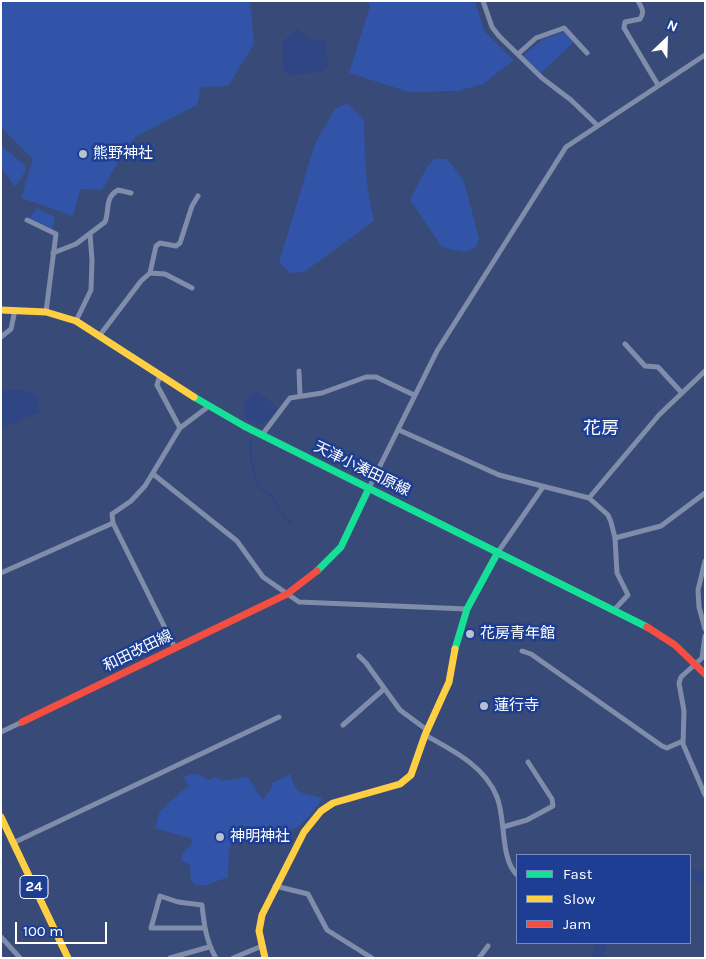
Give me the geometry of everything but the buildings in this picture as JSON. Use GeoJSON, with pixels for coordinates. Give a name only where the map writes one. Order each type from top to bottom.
{"type":"FeatureCollection","features":[{"type":"Feature","properties":{"kind":"main road","name":"天津小湊田原線"},"geometry":{"type":"LineString","coordinates":[[1,310],[46,312],[76,321],[209,406],[262,435],[663,636],[705,674]]}},
{"type":"Feature","properties":{"kind":"main road","name":"和田改田線"},"geometry":{"type":"LineString","coordinates":[[22,722],[287,594],[323,567],[341,547],[369,488]]}},
{"type":"Feature","properties":{"kind":"main road"},"geometry":{"type":"LineString","coordinates":[[265,958],[259,931],[261,918],[275,886],[304,832],[322,811],[336,801],[400,784],[409,778],[426,732],[452,672],[456,642],[467,608],[498,552]]}},
{"type":"Feature","properties":{"kind":"main road","name":"24"},"geometry":{"type":"LineString","coordinates":[[1,817],[68,958]]}},
{"type":"Feature","properties":{"kind":"street"},"geometry":{"type":"LineString","coordinates":[[482,1],[492,27],[542,78],[571,100],[597,124]]}},
{"type":"Feature","properties":{"kind":"street"},"geometry":{"type":"LineString","coordinates":[[638,1],[643,9],[642,16],[640,19],[625,22],[624,28],[658,85]]}},
{"type":"Feature","properties":{"kind":"street"},"geometry":{"type":"LineString","coordinates":[[518,54],[536,38],[564,28],[587,53]]}},
{"type":"Feature","properties":{"kind":"street"},"geometry":{"type":"LineString","coordinates":[[369,488],[437,351],[566,147],[597,124],[705,55]]}},
{"type":"Feature","properties":{"kind":"street"},"geometry":{"type":"LineString","coordinates":[[53,253],[90,234],[105,222],[108,198],[112,193],[118,190],[131,193]]}},
{"type":"Feature","properties":{"kind":"street"},"geometry":{"type":"LineString","coordinates":[[100,335],[141,281],[150,273],[156,246],[160,243],[176,246],[180,243],[192,206],[198,196]]}},
{"type":"Feature","properties":{"kind":"street"},"geometry":{"type":"LineString","coordinates":[[27,220],[56,234],[46,312]]}},
{"type":"Feature","properties":{"kind":"street"},"geometry":{"type":"LineString","coordinates":[[76,321],[91,290],[92,260],[90,234]]}},
{"type":"Feature","properties":{"kind":"street"},"geometry":{"type":"LineString","coordinates":[[150,273],[165,274],[192,288]]}},
{"type":"Feature","properties":{"kind":"street"},"geometry":{"type":"LineString","coordinates":[[1,337],[11,329],[16,310]]}},
{"type":"Feature","properties":{"kind":"street"},"geometry":{"type":"LineString","coordinates":[[625,344],[645,366],[658,367],[682,393]]}},
{"type":"Feature","properties":{"kind":"street"},"geometry":{"type":"LineString","coordinates":[[299,371],[300,396]]}},
{"type":"Feature","properties":{"kind":"street"},"geometry":{"type":"LineString","coordinates":[[589,498],[659,415],[705,371]]}},
{"type":"Feature","properties":{"kind":"street"},"geometry":{"type":"LineString","coordinates":[[160,375],[157,385],[180,428]]}},
{"type":"Feature","properties":{"kind":"street"},"geometry":{"type":"LineString","coordinates":[[262,435],[290,398],[322,393],[366,377],[376,377],[414,395]]}},
{"type":"Feature","properties":{"kind":"street"},"geometry":{"type":"LineString","coordinates":[[174,648],[113,523],[112,514],[131,502],[146,486],[180,428],[209,406]]}},
{"type":"Feature","properties":{"kind":"street"},"geometry":{"type":"LineString","coordinates":[[399,430],[498,475],[589,498],[608,515],[615,538],[617,574],[628,595],[614,610]]}},
{"type":"Feature","properties":{"kind":"street"},"geometry":{"type":"LineString","coordinates":[[153,474],[237,541],[263,576],[300,602],[467,608]]}},
{"type":"Feature","properties":{"kind":"street"},"geometry":{"type":"LineString","coordinates":[[498,552],[544,487]]}},
{"type":"Feature","properties":{"kind":"street"},"geometry":{"type":"LineString","coordinates":[[615,538],[661,526],[705,493]]}},
{"type":"Feature","properties":{"kind":"street"},"geometry":{"type":"LineString","coordinates":[[1,573],[113,523]]}},
{"type":"Feature","properties":{"kind":"street"},"geometry":{"type":"LineString","coordinates":[[705,561],[698,590],[699,607],[705,629]]}},
{"type":"Feature","properties":{"kind":"street"},"geometry":{"type":"LineString","coordinates":[[705,636],[704,652],[696,664],[681,677],[679,683],[684,711],[683,741],[705,795]]}},
{"type":"Feature","properties":{"kind":"street"},"geometry":{"type":"LineString","coordinates":[[522,651],[531,654],[662,746],[667,748],[683,741]]}},
{"type":"Feature","properties":{"kind":"street"},"geometry":{"type":"LineString","coordinates":[[359,656],[400,710],[484,775],[497,796],[508,863],[516,874]]}},
{"type":"Feature","properties":{"kind":"street"},"geometry":{"type":"LineString","coordinates":[[343,725],[384,689]]}},
{"type":"Feature","properties":{"kind":"street"},"geometry":{"type":"LineString","coordinates":[[13,842],[279,717]]}},
{"type":"Feature","properties":{"kind":"street","name":"和田改田線"},"geometry":{"type":"LineString","coordinates":[[1,732],[22,722]]}},
{"type":"Feature","properties":{"kind":"street"},"geometry":{"type":"LineString","coordinates":[[503,826],[527,820],[554,806],[552,799],[528,762]]}},
{"type":"Feature","properties":{"kind":"street"},"geometry":{"type":"LineString","coordinates":[[275,886],[308,894],[327,930],[372,958]]}},
{"type":"Feature","properties":{"kind":"street"},"geometry":{"type":"LineString","coordinates":[[204,928],[150,928],[160,896],[178,902],[202,905],[204,928],[209,947],[216,958]]}},
{"type":"Feature","properties":{"kind":"street"},"geometry":{"type":"LineString","coordinates":[[1,936],[20,958]]}},
{"type":"Feature","properties":{"kind":"street"},"geometry":{"type":"LineString","coordinates":[[233,958],[262,946]]}},
{"type":"Feature","properties":{"kind":"street"},"geometry":{"type":"LineString","coordinates":[[480,958],[488,946]]}},
{"type":"Feature","properties":{"kind":"street"},"geometry":{"type":"LineString","coordinates":[[170,958],[209,947]]}},
{"type":"Feature","properties":{"kind":"shaded area"},"geometry":{"type":"Polygon","coordinates":[[[1,1],[250,1],[254,44],[228,86],[201,87],[197,105],[135,137],[102,190],[80,189],[73,216],[21,198],[33,159],[1,127],[1,1]]]}},
{"type":"Feature","properties":{"kind":"shaded area"},"geometry":{"type":"Polygon","coordinates":[[[368,1],[475,1],[484,31],[514,60],[483,84],[457,91],[409,92],[349,73],[370,6],[368,1]]]}},
{"type":"Feature","properties":{"kind":"shaded area"},"geometry":{"type":"Polygon","coordinates":[[[298,29],[309,39],[325,41],[328,66],[323,71],[289,76],[283,69],[283,41],[298,29]]]}},
{"type":"Feature","properties":{"kind":"shaded area"},"geometry":{"type":"Polygon","coordinates":[[[564,32],[574,42],[541,73],[523,56],[543,39],[564,32]]]}},
{"type":"Feature","properties":{"kind":"shaded area"},"geometry":{"type":"Polygon","coordinates":[[[347,103],[364,120],[367,183],[374,221],[304,272],[290,273],[279,262],[315,144],[335,109],[347,103]]]}},
{"type":"Feature","properties":{"kind":"shaded area"},"geometry":{"type":"Polygon","coordinates":[[[1,146],[25,165],[26,170],[15,187],[1,167],[1,146]]]}},
{"type":"Feature","properties":{"kind":"shaded area"},"geometry":{"type":"Polygon","coordinates":[[[435,159],[447,159],[464,181],[479,239],[475,248],[463,252],[442,247],[410,200],[427,167],[435,159]]]}},
{"type":"Feature","properties":{"kind":"shaded area"},"geometry":{"type":"Polygon","coordinates":[[[37,208],[55,217],[52,230],[28,219],[37,208]]]}},
{"type":"Feature","properties":{"kind":"shaded area"},"geometry":{"type":"Polygon","coordinates":[[[16,389],[35,395],[40,400],[37,403],[40,412],[1,429],[1,390],[16,389]]]}},
{"type":"Feature","properties":{"kind":"shaded area"},"geometry":{"type":"Polygon","coordinates":[[[257,390],[277,407],[272,418],[258,424],[243,416],[245,402],[257,390]]]}},
{"type":"Feature","properties":{"kind":"shaded area"},"geometry":{"type":"Polygon","coordinates":[[[192,774],[200,775],[208,780],[216,777],[223,781],[248,777],[263,800],[272,787],[272,783],[291,774],[292,781],[298,790],[323,798],[302,824],[291,830],[280,832],[241,826],[229,849],[228,877],[207,885],[195,885],[191,880],[190,865],[181,860],[183,853],[192,844],[192,839],[155,828],[160,811],[183,790],[189,787],[184,777],[192,774]]]}},
{"type":"Feature","properties":{"kind":"waterway"},"geometry":{"type":"LineString","coordinates":[[251,441],[251,460],[258,487],[271,495],[286,520],[292,523]]}},
{"type":"Feature","properties":{"kind":"waterway"},"geometry":{"type":"LineString","coordinates":[[691,873],[705,879]]}},
{"type":"Feature","properties":{"kind":"waterway"},"geometry":{"type":"LineString","coordinates":[[597,958],[601,944]]}},
{"type":"Feature","properties":{"kind":"traffic: fast"},"geometry":{"type":"LineString","coordinates":[[194,397],[244,426],[647,627]]}},
{"type":"Feature","properties":{"kind":"traffic: fast"},"geometry":{"type":"LineString","coordinates":[[317,571],[341,547],[369,488]]}},
{"type":"Feature","properties":{"kind":"traffic: fast"},"geometry":{"type":"LineString","coordinates":[[455,649],[467,609],[498,552]]}},
{"type":"Feature","properties":{"kind":"traffic: slow"},"geometry":{"type":"LineString","coordinates":[[1,310],[46,312],[76,321],[194,397]]}},
{"type":"Feature","properties":{"kind":"traffic: slow"},"geometry":{"type":"LineString","coordinates":[[265,958],[259,931],[262,915],[304,832],[321,811],[333,803],[400,784],[411,775],[425,735],[449,682],[455,649]]}},
{"type":"Feature","properties":{"kind":"traffic: slow"},"geometry":{"type":"LineString","coordinates":[[1,817],[68,958]]}},
{"type":"Feature","properties":{"kind":"traffic: jam"},"geometry":{"type":"LineString","coordinates":[[22,722],[287,594],[317,571]]}},
{"type":"Feature","properties":{"kind":"traffic: jam"},"geometry":{"type":"LineString","coordinates":[[647,627],[675,645],[705,674]]}},
{"type":"Feature","properties":{"kind":"place","name":"熊野神社"},"geometry":{"type":"Point","coordinates":[83,154]}},
{"type":"Feature","properties":{"kind":"place","name":"花房青年館"},"geometry":{"type":"Point","coordinates":[470,634]}},
{"type":"Feature","properties":{"kind":"place","name":"蓮行寺"},"geometry":{"type":"Point","coordinates":[484,706]}},
{"type":"Feature","properties":{"kind":"place","name":"神明神社"},"geometry":{"type":"Point","coordinates":[220,837]}},
{"type":"Feature","properties":{"kind":"district","name":"花房"},"geometry":{"type":"Point","coordinates":[601,429]}}]}
